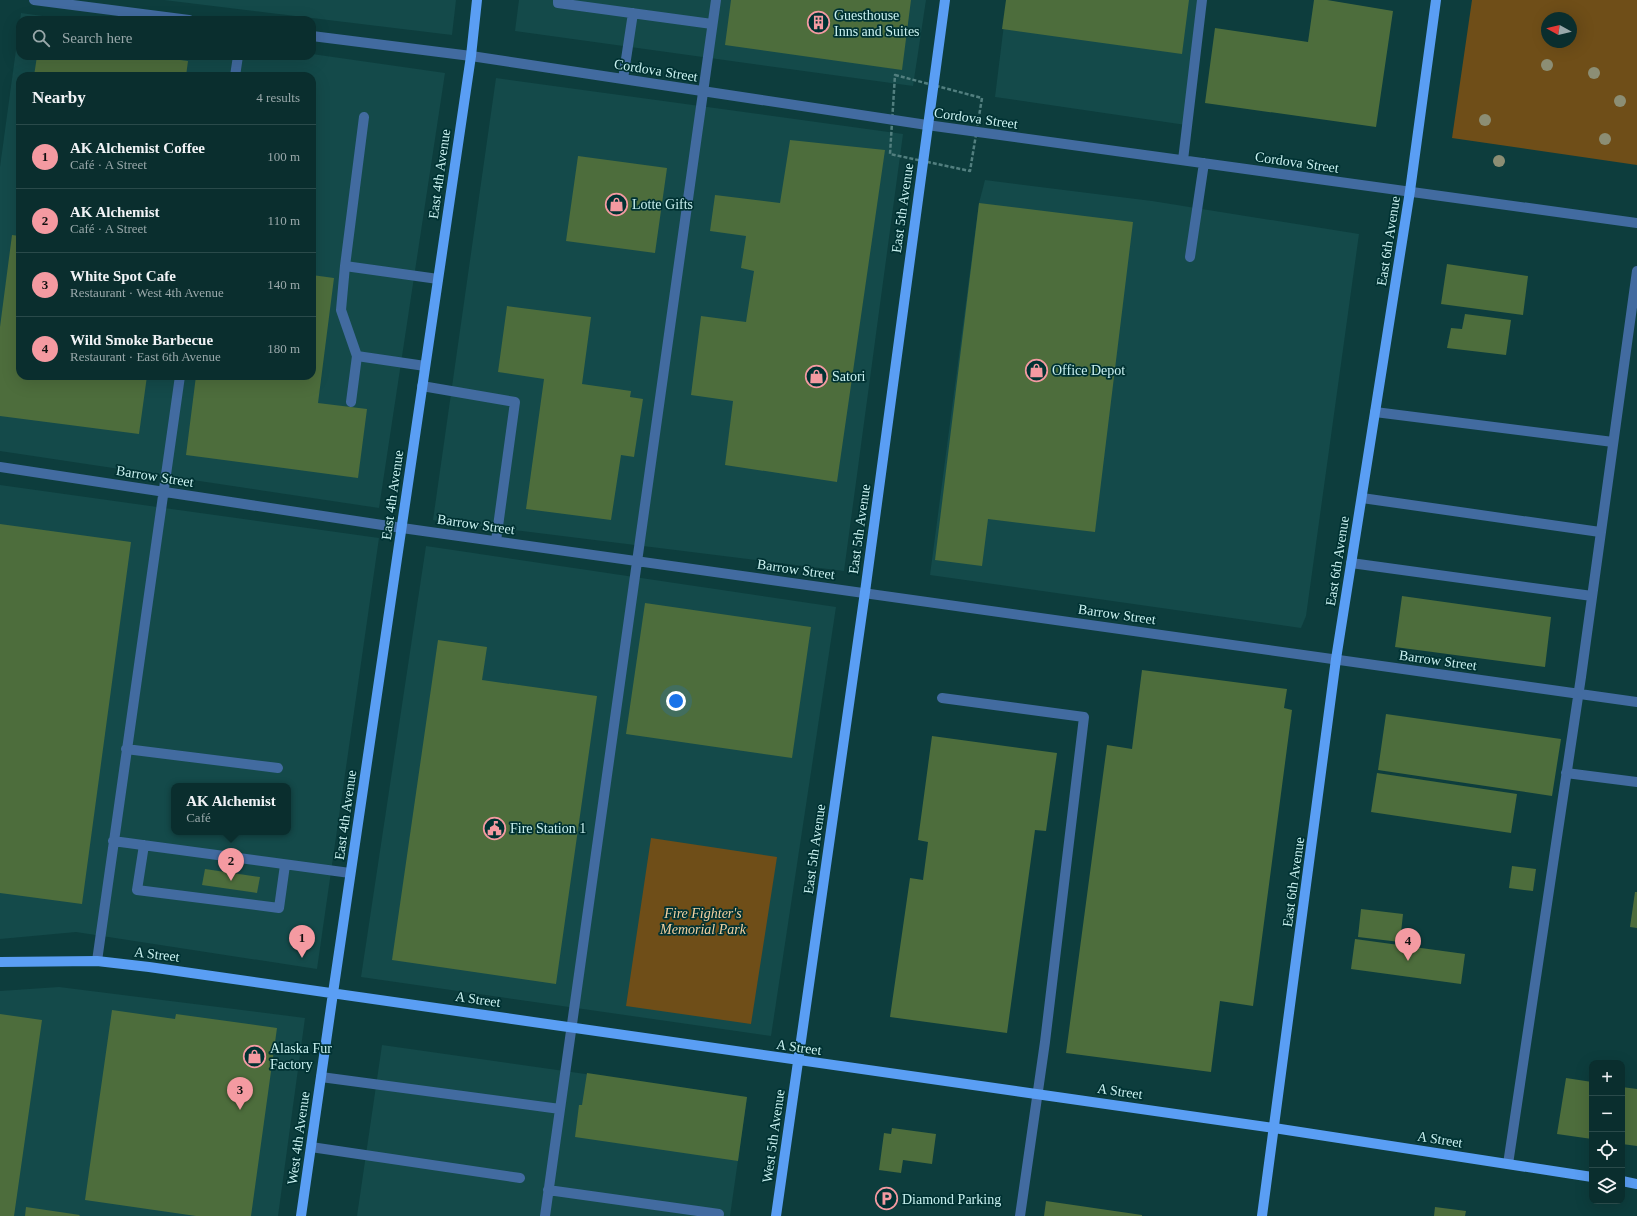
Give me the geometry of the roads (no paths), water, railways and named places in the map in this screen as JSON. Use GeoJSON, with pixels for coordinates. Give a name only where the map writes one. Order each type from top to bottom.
{"type":"FeatureCollection","features":[{"type":"Feature","properties":{"kind":"main road","name":"East 4th Avenue"},"geometry":{"type":"LineString","coordinates":[[333,993],[402,528],[477,0]]}},
{"type":"Feature","properties":{"kind":"main road","name":"East 5th Avenue"},"geometry":{"type":"LineString","coordinates":[[797,1061],[865,592],[945,0]]}},
{"type":"Feature","properties":{"kind":"main road","name":"East 6th Avenue"},"geometry":{"type":"LineString","coordinates":[[1262,1216],[1336,660],[1410,191],[1436,0]]}},
{"type":"Feature","properties":{"kind":"main road","name":"A Street"},"geometry":{"type":"LineString","coordinates":[[0,962],[97,961],[149,967],[571,1026],[797,1061],[1274,1128],[1589,1177]]}},
{"type":"Feature","properties":{"kind":"main road","name":"West 4th Avenue"},"geometry":{"type":"LineString","coordinates":[[301,1216],[333,993]]}},
{"type":"Feature","properties":{"kind":"main road","name":"West 5th Avenue"},"geometry":{"type":"LineString","coordinates":[[776,1216],[797,1061]]}},
{"type":"Feature","properties":{"kind":"main road"},"geometry":{"type":"LineString","coordinates":[[1625,1182],[1637,1184]]}},
{"type":"Feature","properties":{"kind":"street"},"geometry":{"type":"LineString","coordinates":[[34,0],[158,16]]}},
{"type":"Feature","properties":{"kind":"street"},"geometry":{"type":"LineString","coordinates":[[558,0],[558,3],[712,24]]}},
{"type":"Feature","properties":{"kind":"street"},"geometry":{"type":"LineString","coordinates":[[544,1216],[716,0]]}},
{"type":"Feature","properties":{"kind":"street"},"geometry":{"type":"LineString","coordinates":[[1182,160],[1202,0]]}},
{"type":"Feature","properties":{"kind":"street"},"geometry":{"type":"LineString","coordinates":[[623,79],[633,13]]}},
{"type":"Feature","properties":{"kind":"street","name":"Cordova Street"},"geometry":{"type":"LineString","coordinates":[[316,37],[470,56],[927,125],[1637,223]]}},
{"type":"Feature","properties":{"kind":"street"},"geometry":{"type":"LineString","coordinates":[[236,72],[237,60]]}},
{"type":"Feature","properties":{"kind":"street"},"geometry":{"type":"LineString","coordinates":[[351,402],[357,356],[341,310],[345,266],[364,117]]}},
{"type":"Feature","properties":{"kind":"street"},"geometry":{"type":"LineString","coordinates":[[1190,257],[1204,163]]}},
{"type":"Feature","properties":{"kind":"street"},"geometry":{"type":"LineString","coordinates":[[345,266],[438,279]]}},
{"type":"Feature","properties":{"kind":"street"},"geometry":{"type":"LineString","coordinates":[[1508,1164],[1578,694],[1637,272]]}},
{"type":"Feature","properties":{"kind":"street"},"geometry":{"type":"LineString","coordinates":[[357,356],[425,366]]}},
{"type":"Feature","properties":{"kind":"street"},"geometry":{"type":"LineString","coordinates":[[97,961],[179,380]]}},
{"type":"Feature","properties":{"kind":"street"},"geometry":{"type":"LineString","coordinates":[[422,386],[515,402],[496,541]]}},
{"type":"Feature","properties":{"kind":"street"},"geometry":{"type":"LineString","coordinates":[[1375,412],[1613,442]]}},
{"type":"Feature","properties":{"kind":"street","name":"Barrow Street"},"geometry":{"type":"LineString","coordinates":[[0,467],[402,528],[865,592],[1637,702]]}},
{"type":"Feature","properties":{"kind":"street"},"geometry":{"type":"LineString","coordinates":[[1362,498],[1600,532]]}},
{"type":"Feature","properties":{"kind":"street"},"geometry":{"type":"LineString","coordinates":[[1351,563],[1592,596]]}},
{"type":"Feature","properties":{"kind":"street"},"geometry":{"type":"LineString","coordinates":[[942,698],[1084,717],[1038,1094],[1020,1216]]}},
{"type":"Feature","properties":{"kind":"street"},"geometry":{"type":"LineString","coordinates":[[126,749],[278,768]]}},
{"type":"Feature","properties":{"kind":"street"},"geometry":{"type":"LineString","coordinates":[[1566,773],[1637,782]]}},
{"type":"Feature","properties":{"kind":"street"},"geometry":{"type":"LineString","coordinates":[[113,841],[350,873]]}},
{"type":"Feature","properties":{"kind":"street"},"geometry":{"type":"LineString","coordinates":[[144,845],[137,890],[279,908],[285,864]]}},
{"type":"Feature","properties":{"kind":"street"},"geometry":{"type":"LineString","coordinates":[[321,1077],[560,1109]]}},
{"type":"Feature","properties":{"kind":"street"},"geometry":{"type":"LineString","coordinates":[[311,1147],[520,1178]]}},
{"type":"Feature","properties":{"kind":"street"},"geometry":{"type":"LineString","coordinates":[[548,1190],[719,1214]]}},
{"type":"Feature","properties":{"kind":"place","name":"Guesthouse Inns and Suites"},"geometry":{"type":"Point","coordinates":[818,23]}},
{"type":"Feature","properties":{"kind":"place","name":"Lotte Gifts"},"geometry":{"type":"Point","coordinates":[617,204]}},
{"type":"Feature","properties":{"kind":"place","name":"Office Depot"},"geometry":{"type":"Point","coordinates":[1037,370]}},
{"type":"Feature","properties":{"kind":"place","name":"Satori"},"geometry":{"type":"Point","coordinates":[817,376]}},
{"type":"Feature","properties":{"kind":"place","name":"Fire Station 1"},"geometry":{"type":"Point","coordinates":[495,828]}},
{"type":"Feature","properties":{"kind":"place","name":"AK Alchemist"},"geometry":{"type":"Point","coordinates":[231,881]}},
{"type":"Feature","properties":{"kind":"place","name":"AK Alchemist Coffee"},"geometry":{"type":"Point","coordinates":[302,958]}},
{"type":"Feature","properties":{"kind":"place","name":"Wild Smoke Barbecue"},"geometry":{"type":"Point","coordinates":[1408,961]}},
{"type":"Feature","properties":{"kind":"place","name":"Alaska Fur Factory"},"geometry":{"type":"Point","coordinates":[254,1056]}},
{"type":"Feature","properties":{"kind":"place","name":"White Spot Cafe"},"geometry":{"type":"Point","coordinates":[240,1110]}},
{"type":"Feature","properties":{"kind":"place","name":"Diamond Parking"},"geometry":{"type":"Point","coordinates":[887,1199]}},
{"type":"Feature","properties":{"kind":"park label","name":"Fire Fighter's Memorial Park"},"geometry":{"type":"Point","coordinates":[703,922]}}]}
